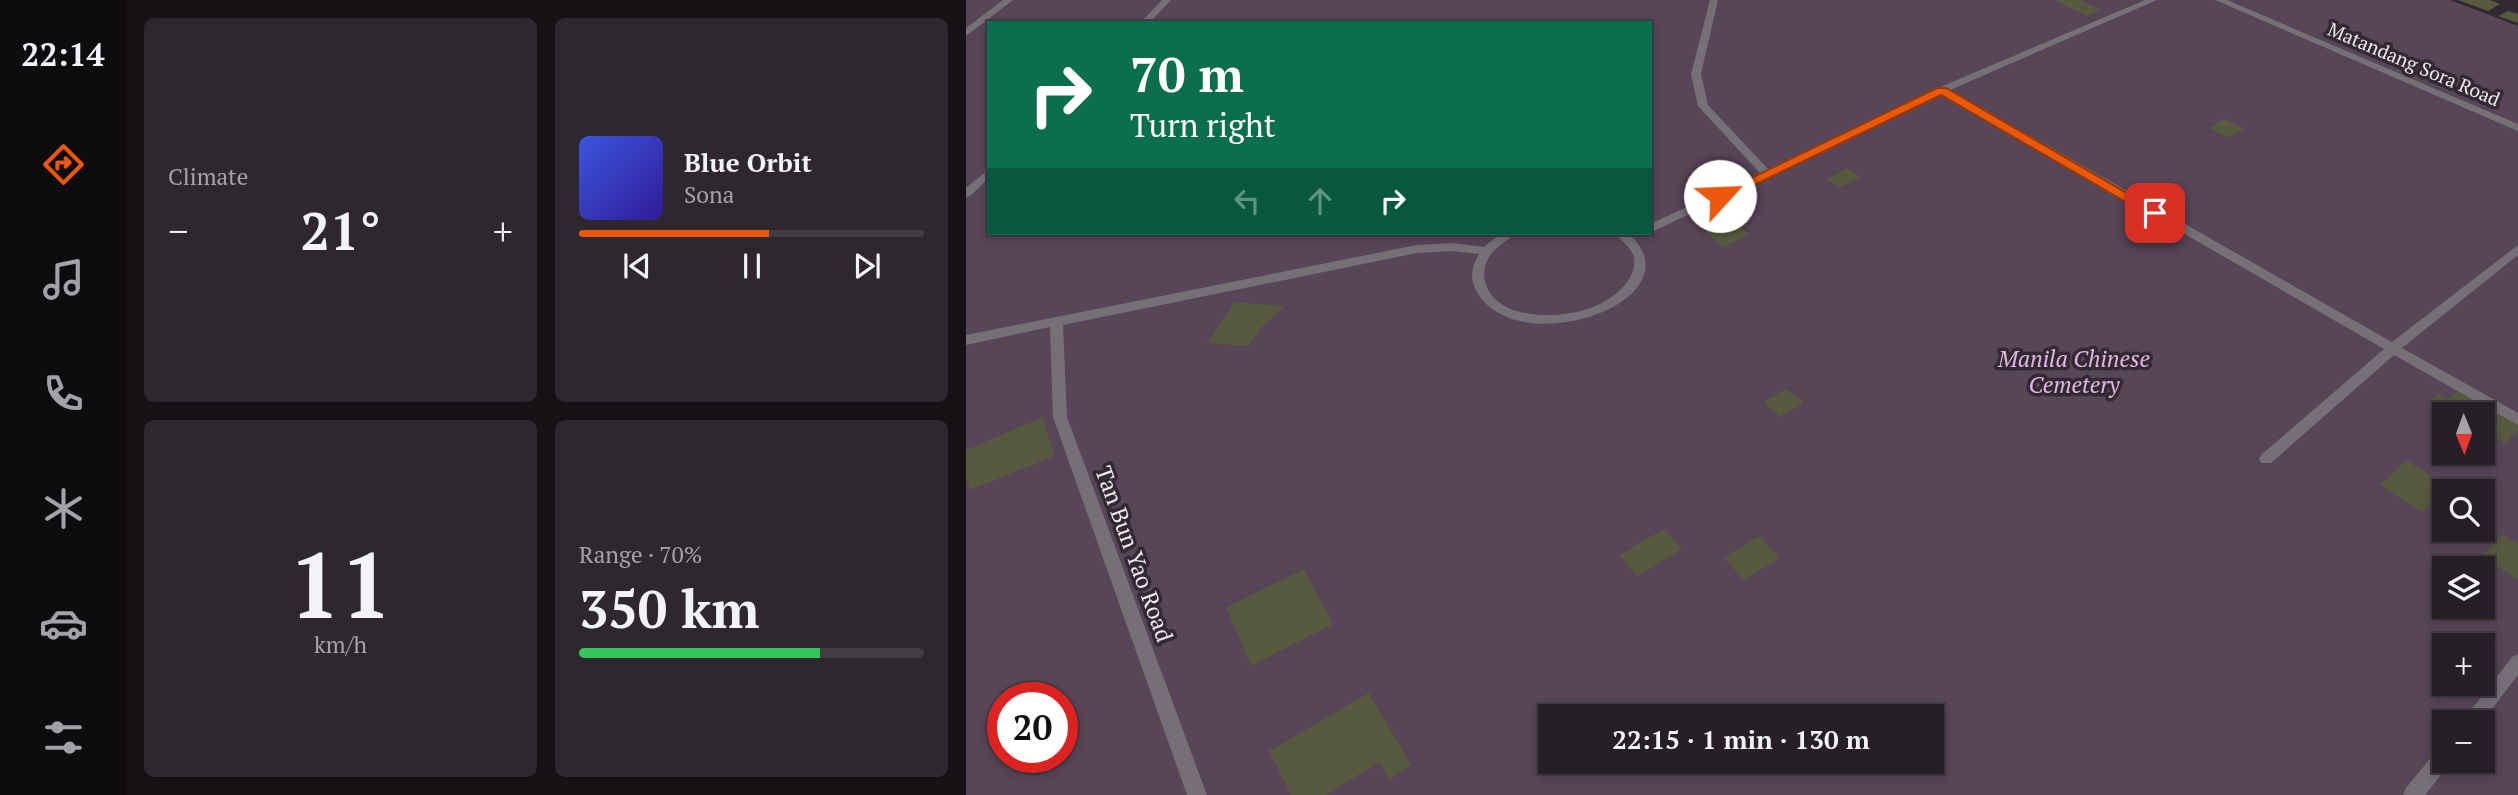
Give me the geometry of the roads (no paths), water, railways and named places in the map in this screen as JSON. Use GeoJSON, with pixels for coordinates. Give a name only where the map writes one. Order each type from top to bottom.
{"type":"FeatureCollection","features":[{"type":"Feature","properties":{"kind":"lane"},"geometry":{"type":"LineString","coordinates":[[966,33],[1009,0]]}},
{"type":"Feature","properties":{"kind":"lane"},"geometry":{"type":"LineString","coordinates":[[1146,21],[1167,0]]}},
{"type":"Feature","properties":{"kind":"lane"},"geometry":{"type":"LineString","coordinates":[[1714,0],[1696,74],[1703,106],[1767,174]]}},
{"type":"Feature","properties":{"kind":"lane"},"geometry":{"type":"LineString","coordinates":[[1652,228],[1941,90],[2153,0]]}},
{"type":"Feature","properties":{"kind":"lane","name":"Matandang Sora Road"},"geometry":{"type":"LineString","coordinates":[[2219,0],[2518,128]]}},
{"type":"Feature","properties":{"kind":"lane"},"geometry":{"type":"LineString","coordinates":[[1941,90],[2518,420]]}},
{"type":"Feature","properties":{"kind":"lane"},"geometry":{"type":"LineString","coordinates":[[966,194],[987,175]]}},
{"type":"Feature","properties":{"kind":"lane"},"geometry":{"type":"LineString","coordinates":[[1507,235],[1486,251],[1479,264],[1481,291],[1505,312],[1525,318],[1568,319],[1609,305],[1625,295],[1635,282],[1641,268],[1640,255],[1625,236]]}},
{"type":"Feature","properties":{"kind":"lane"},"geometry":{"type":"LineString","coordinates":[[966,340],[1417,249],[1452,247],[1486,251]]}},
{"type":"Feature","properties":{"kind":"lane"},"geometry":{"type":"LineString","coordinates":[[2266,460],[2392,349],[2518,249]]}},
{"type":"Feature","properties":{"kind":"lane","name":"Tan Bun Yao Road"},"geometry":{"type":"LineString","coordinates":[[1056,322],[1060,416],[1197,795]]}},
{"type":"Feature","properties":{"kind":"lane"},"geometry":{"type":"LineString","coordinates":[[2480,710],[2518,662]]}},
{"type":"Feature","properties":{"kind":"lane"},"geometry":{"type":"LineString","coordinates":[[2413,795],[2432,771]]}},
{"type":"Feature","properties":{"kind":"park label","name":"Manila Chinese Cemetery"},"geometry":{"type":"Point","coordinates":[2074,372]}}]}
